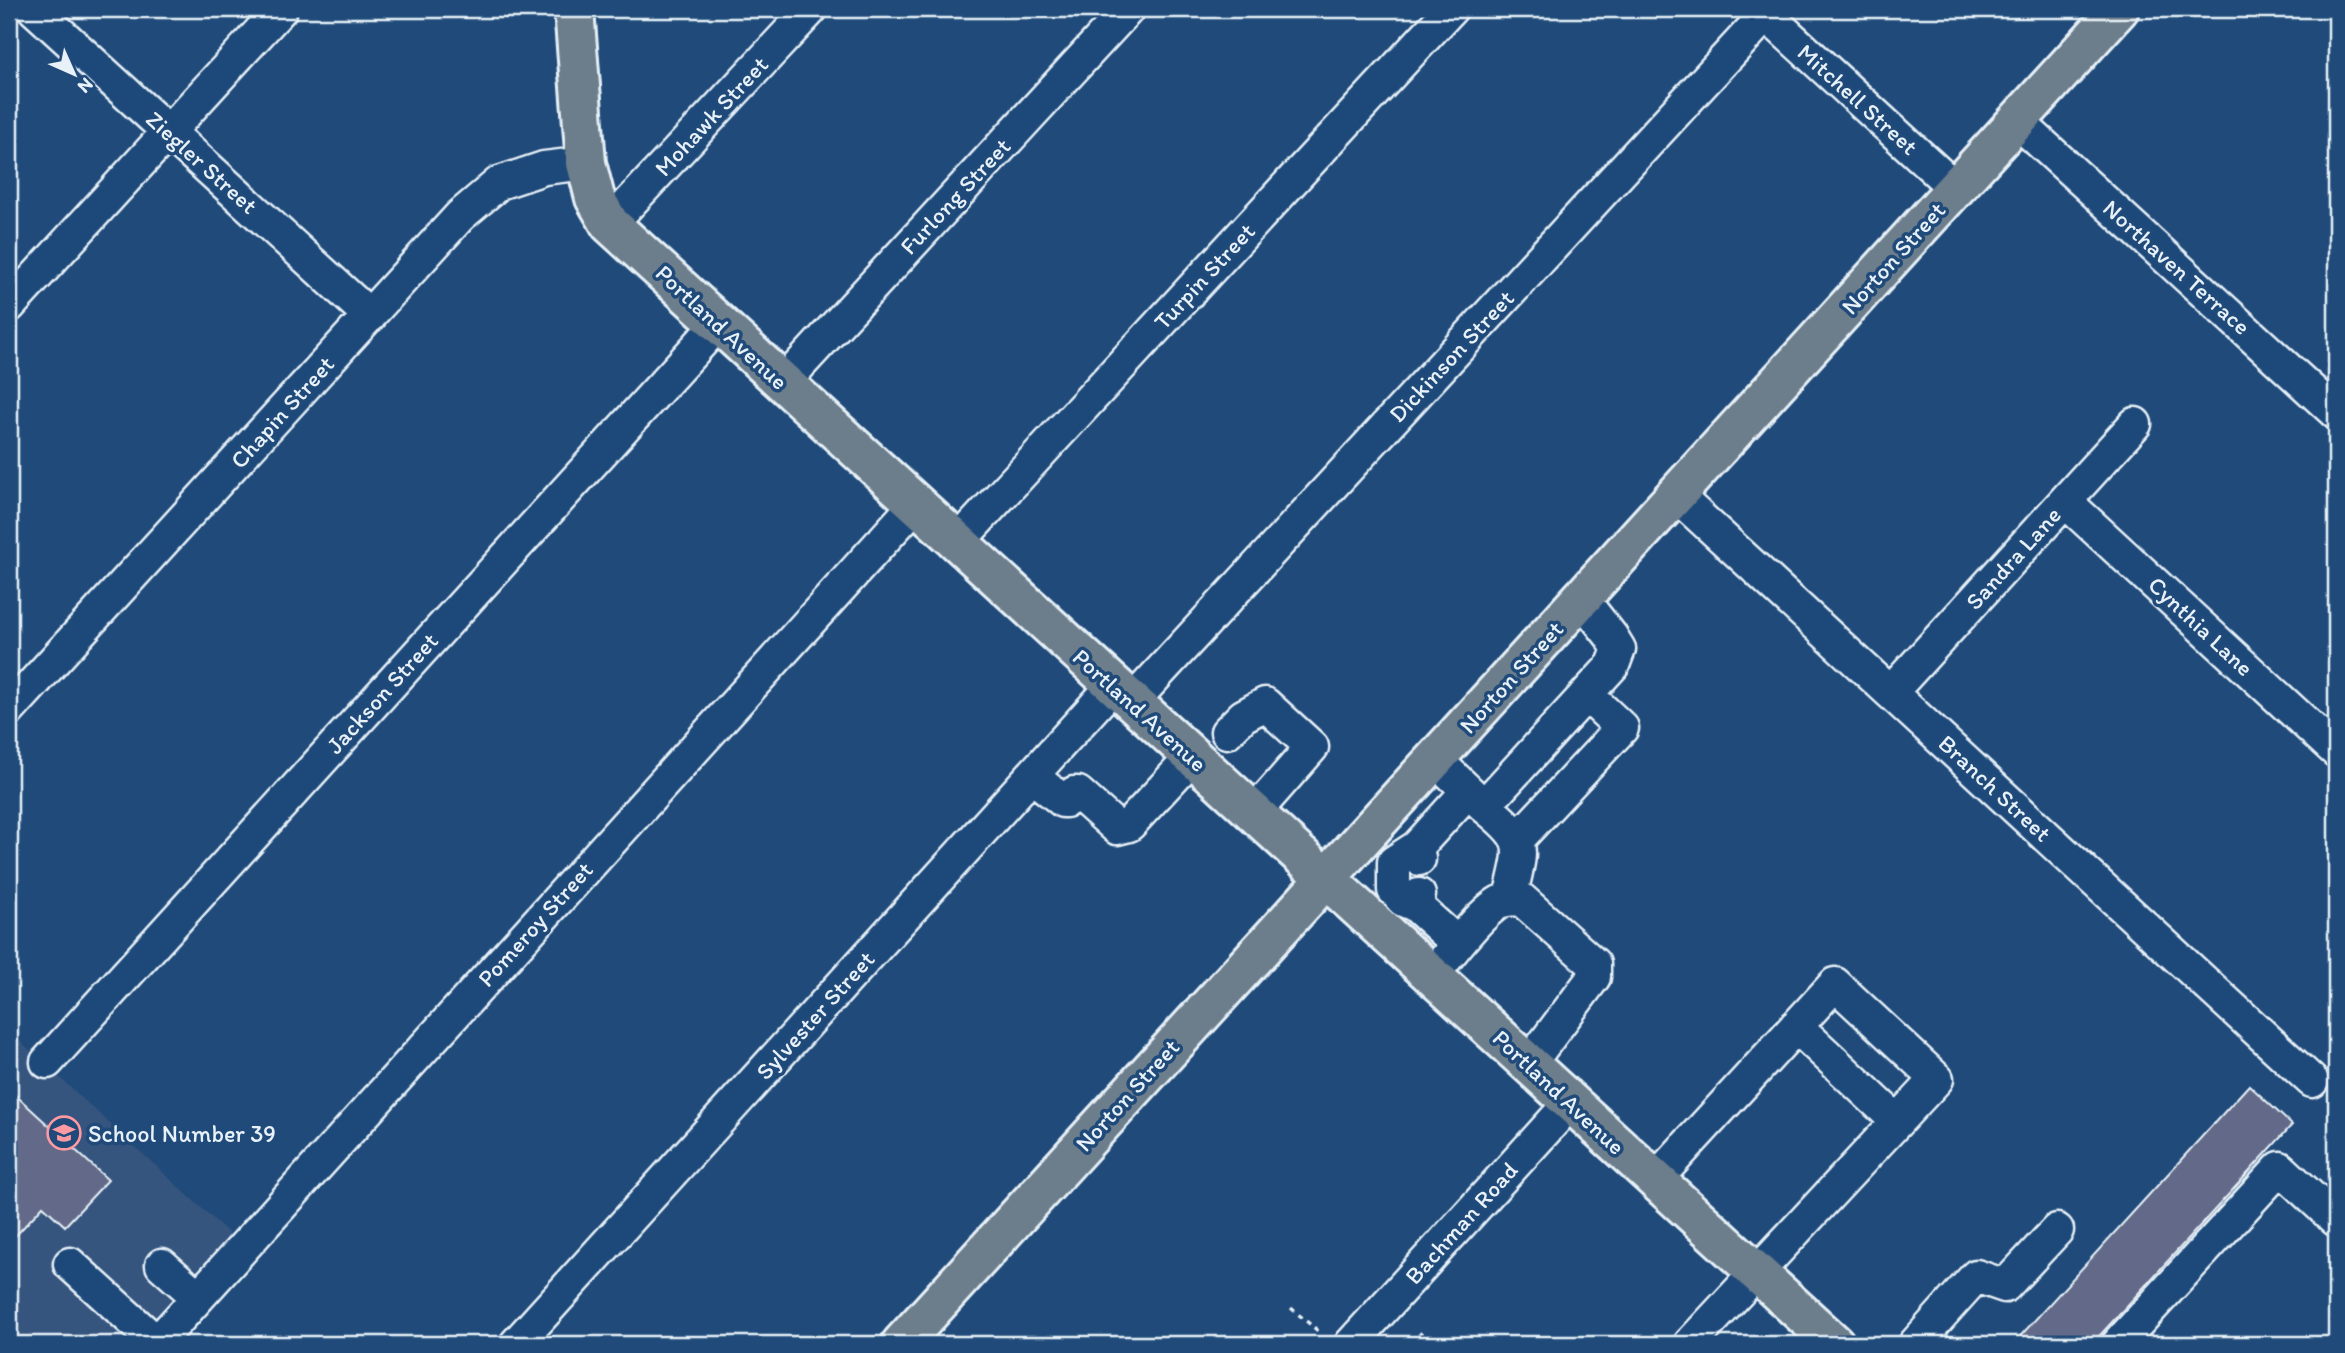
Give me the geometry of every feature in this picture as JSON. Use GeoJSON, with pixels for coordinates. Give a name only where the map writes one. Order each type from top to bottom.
{"type":"FeatureCollection","features":[{"type":"Feature","properties":{"kind":"main road","name":"Portland Avenue"},"geometry":{"type":"LineString","coordinates":[[574,9],[586,163],[595,198],[610,224],[1835,1344]]}},
{"type":"Feature","properties":{"kind":"main road","name":"Norton Street"},"geometry":{"type":"LineString","coordinates":[[901,1344],[2119,9]]}},
{"type":"Feature","properties":{"kind":"street","name":"Ziegler Street"},"geometry":{"type":"LineString","coordinates":[[34,9],[370,316]]}},
{"type":"Feature","properties":{"kind":"street"},"geometry":{"type":"LineString","coordinates":[[9,306],[281,9]]}},
{"type":"Feature","properties":{"kind":"street","name":"Mohawk Street"},"geometry":{"type":"LineString","coordinates":[[610,224],[811,9]]}},
{"type":"Feature","properties":{"kind":"street","name":"Furlong Street"},"geometry":{"type":"LineString","coordinates":[[783,383],[1128,9]]}},
{"type":"Feature","properties":{"kind":"street","name":"Turpin Street"},"geometry":{"type":"LineString","coordinates":[[957,543],[1451,9]]}},
{"type":"Feature","properties":{"kind":"street","name":"Mitchell Street"},"geometry":{"type":"LineString","coordinates":[[1766,11],[1956,189]]}},
{"type":"Feature","properties":{"kind":"street","name":"Dickinson Street"},"geometry":{"type":"LineString","coordinates":[[1122,694],[1766,11]]}},
{"type":"Feature","properties":{"kind":"street","name":"Northaven Terrace"},"geometry":{"type":"LineString","coordinates":[[2017,121],[2336,413]]}},
{"type":"Feature","properties":{"kind":"street","name":"Chapin Street"},"geometry":{"type":"LineString","coordinates":[[9,710],[460,216],[499,183],[544,168],[586,163]]}},
{"type":"Feature","properties":{"kind":"street","name":"Jackson Street"},"geometry":{"type":"LineString","coordinates":[[47,1062],[718,324]]}},
{"type":"Feature","properties":{"kind":"street","name":"Sandra Lane"},"geometry":{"type":"LineString","coordinates":[[1891,692],[2135,424]]}},
{"type":"Feature","properties":{"kind":"street","name":"Branch Street"},"geometry":{"type":"LineString","coordinates":[[1677,496],[2312,1081]]}},
{"type":"Feature","properties":{"kind":"street","name":"Cynthia Lane"},"geometry":{"type":"LineString","coordinates":[[2065,501],[2336,751]]}},
{"type":"Feature","properties":{"kind":"street","name":"Pomeroy Street"},"geometry":{"type":"LineString","coordinates":[[156,1343],[915,505]]}},
{"type":"Feature","properties":{"kind":"street"},"geometry":{"type":"LineString","coordinates":[[1457,943],[1417,900],[1403,900],[1394,890],[1394,862],[1422,847],[1587,695],[1613,665],[1619,649],[1582,599]]}},
{"type":"Feature","properties":{"kind":"street","name":"Sylvester Street"},"geometry":{"type":"LineString","coordinates":[[516,1344],[1032,776],[1122,694]]}},
{"type":"Feature","properties":{"kind":"street"},"geometry":{"type":"LineString","coordinates":[[1518,839],[1622,729],[1587,695]]}},
{"type":"Feature","properties":{"kind":"street"},"geometry":{"type":"LineString","coordinates":[[1227,732],[1242,716],[1265,704],[1312,747],[1255,812]]}},
{"type":"Feature","properties":{"kind":"street"},"geometry":{"type":"LineString","coordinates":[[1032,776],[1063,801],[1078,793],[1117,828],[1129,825],[1192,757]]}},
{"type":"Feature","properties":{"kind":"street"},"geometry":{"type":"LineString","coordinates":[[1436,760],[1475,799],[1509,826],[1518,839],[1521,849],[1510,898]]}},
{"type":"Feature","properties":{"kind":"street"},"geometry":{"type":"LineString","coordinates":[[1396,803],[1422,847]]}},
{"type":"Feature","properties":{"kind":"street"},"geometry":{"type":"LineString","coordinates":[[1433,975],[1457,943],[1497,904],[1510,898],[1521,899],[1594,964],[1594,977],[1529,1064]]}},
{"type":"Feature","properties":{"kind":"street"},"geometry":{"type":"LineString","coordinates":[[1655,1180],[1835,984],[1937,1079],[1690,1344]]}},
{"type":"Feature","properties":{"kind":"street"},"geometry":{"type":"LineString","coordinates":[[1796,1026],[1897,1121]]}},
{"type":"Feature","properties":{"kind":"street","name":"Bachman Road"},"geometry":{"type":"LineString","coordinates":[[1351,1344],[1571,1102]]}},
{"type":"Feature","properties":{"kind":"street"},"geometry":{"type":"LineString","coordinates":[[2118,1344],[2280,1168],[2336,1220]]}},
{"type":"Feature","properties":{"kind":"street"},"geometry":{"type":"LineString","coordinates":[[1915,1344],[1976,1276],[2005,1286],[2057,1230]]}},
{"type":"Feature","properties":{"kind":"street"},"geometry":{"type":"LineString","coordinates":[[70,1264],[156,1343]]}},
{"type":"Feature","properties":{"kind":"street"},"geometry":{"type":"LineString","coordinates":[[162,1265],[198,1297]]}},
{"type":"Feature","properties":{"kind":"path"},"geometry":{"type":"LineString","coordinates":[[1291,1308],[1318,1331]]}},
{"type":"Feature","properties":{"kind":"path"},"geometry":{"type":"LineString","coordinates":[[1412,1344],[1424,1332]]}},
{"type":"Feature","properties":{"kind":"shaded area","name":"School Number 39"},"geometry":{"type":"Polygon","coordinates":[[[9,1031],[230,1234],[130,1344],[9,1344],[9,1031]]]}},
{"type":"Feature","properties":{"kind":"building"},"geometry":{"type":"Polygon","coordinates":[[[2249,1085],[2292,1125],[2092,1344],[2013,1344],[2249,1085]]]}},
{"type":"Feature","properties":{"kind":"building"},"geometry":{"type":"Polygon","coordinates":[[[9,1089],[108,1180],[65,1226],[43,1206],[9,1243],[9,1089]]]}},
{"type":"Feature","properties":{"kind":"place","name":"School Number 39"},"geometry":{"type":"Point","coordinates":[64,1133]}}]}
